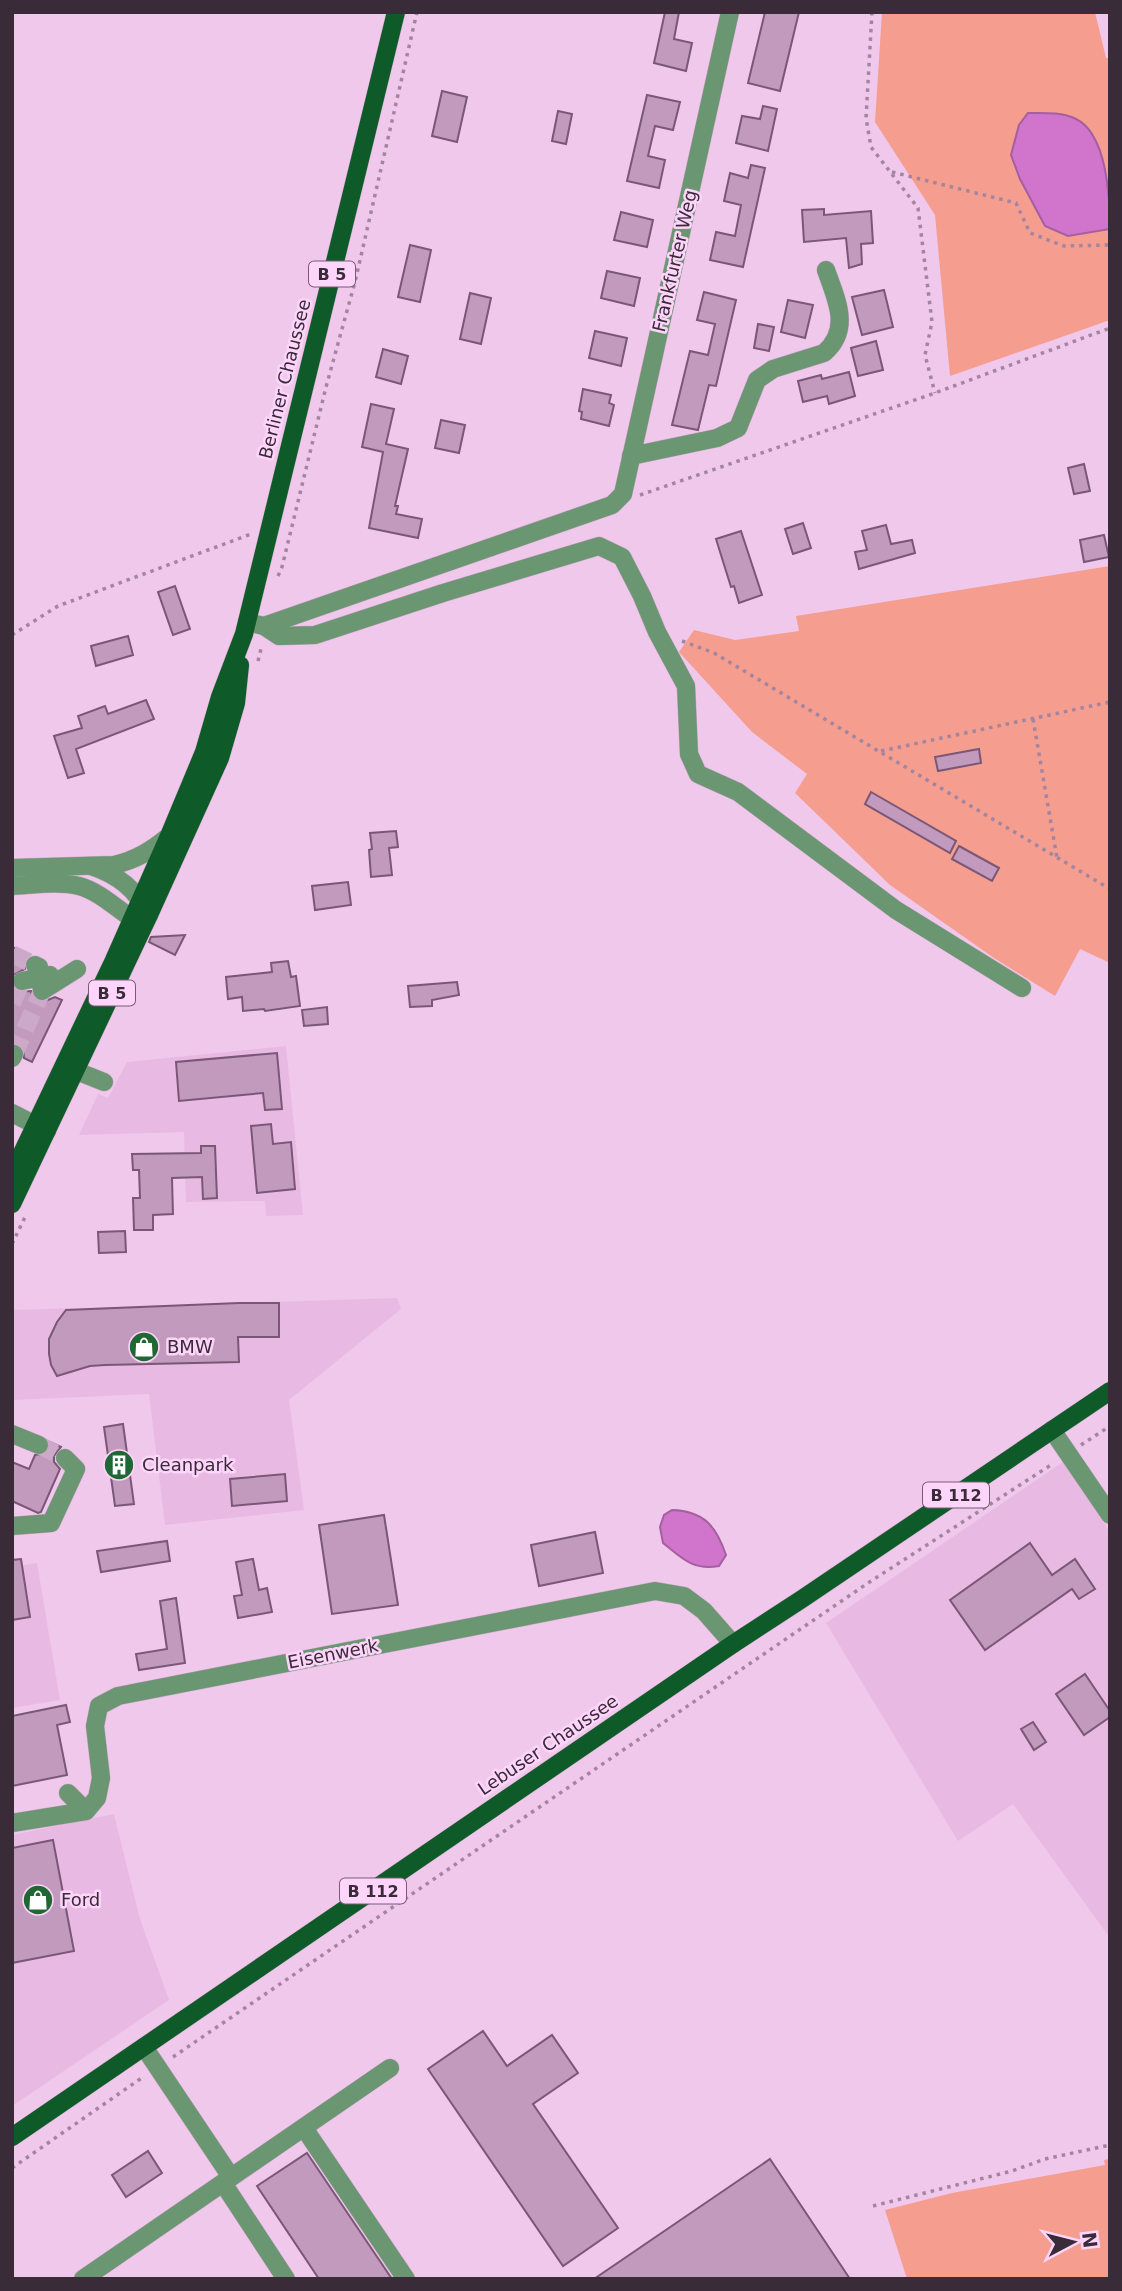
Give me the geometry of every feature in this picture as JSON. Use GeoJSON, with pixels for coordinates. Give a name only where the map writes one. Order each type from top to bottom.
{"type":"FeatureCollection","features":[{"type":"Feature","properties":{"kind":"main road","name":"Berliner Chaussee"},"geometry":{"type":"LineString","coordinates":[[12,1204],[41,1128],[140,916],[220,758],[236,703],[396,12]]}},
{"type":"Feature","properties":{"kind":"main road","name":"Berliner Chaussee"},"geometry":{"type":"LineString","coordinates":[[141,898],[204,752],[220,697],[252,627]]}},
{"type":"Feature","properties":{"kind":"main road","name":"Berliner Chaussee"},"geometry":{"type":"LineString","coordinates":[[12,1174],[41,1128]]}},
{"type":"Feature","properties":{"kind":"main road","name":"Lebuser Chaussee"},"geometry":{"type":"LineString","coordinates":[[12,2137],[733,1644],[1110,1391]]}},
{"type":"Feature","properties":{"kind":"street","name":"Frankfurter Weg"},"geometry":{"type":"LineString","coordinates":[[612,505],[623,494],[730,12]]}},
{"type":"Feature","properties":{"kind":"street"},"geometry":{"type":"LineString","coordinates":[[631,456],[717,438],[738,428],[757,380],[773,369],[824,353],[831,347],[838,332],[840,309],[826,270]]}},
{"type":"Feature","properties":{"kind":"street"},"geometry":{"type":"LineString","coordinates":[[252,627],[612,505]]}},
{"type":"Feature","properties":{"kind":"street"},"geometry":{"type":"LineString","coordinates":[[252,627],[279,636],[315,635],[599,546],[622,557],[686,686],[689,754],[698,774],[738,792],[896,910],[1021,988]]}},
{"type":"Feature","properties":{"kind":"street"},"geometry":{"type":"LineString","coordinates":[[12,869],[130,862],[169,836]]}},
{"type":"Feature","properties":{"kind":"street"},"geometry":{"type":"LineString","coordinates":[[12,886],[59,884],[80,887],[140,916],[141,898],[111,873],[91,866]]}},
{"type":"Feature","properties":{"kind":"street"},"geometry":{"type":"LineString","coordinates":[[22,981],[39,978]]}},
{"type":"Feature","properties":{"kind":"street"},"geometry":{"type":"LineString","coordinates":[[69,1068],[104,1082]]}},
{"type":"Feature","properties":{"kind":"street"},"geometry":{"type":"LineString","coordinates":[[12,1114],[41,1128]]}},
{"type":"Feature","properties":{"kind":"street"},"geometry":{"type":"LineString","coordinates":[[1052,1430],[1110,1515]]}},
{"type":"Feature","properties":{"kind":"street"},"geometry":{"type":"LineString","coordinates":[[12,1434],[39,1445]]}},
{"type":"Feature","properties":{"kind":"street"},"geometry":{"type":"LineString","coordinates":[[12,1526],[51,1523],[76,1469],[65,1458]]}},
{"type":"Feature","properties":{"kind":"street","name":"Eisenwerk"},"geometry":{"type":"LineString","coordinates":[[86,1811],[97,1798],[101,1778],[95,1726],[99,1706],[118,1696],[655,1591],[684,1596],[704,1611],[733,1644]]}},
{"type":"Feature","properties":{"kind":"street"},"geometry":{"type":"LineString","coordinates":[[68,1793],[86,1811]]}},
{"type":"Feature","properties":{"kind":"street"},"geometry":{"type":"LineString","coordinates":[[12,1823],[86,1811]]}},
{"type":"Feature","properties":{"kind":"street"},"geometry":{"type":"LineString","coordinates":[[144,2047],[286,2279]]}},
{"type":"Feature","properties":{"kind":"street"},"geometry":{"type":"LineString","coordinates":[[83,2279],[390,2068]]}},
{"type":"Feature","properties":{"kind":"street"},"geometry":{"type":"LineString","coordinates":[[304,2128],[405,2279]]}},
{"type":"Feature","properties":{"kind":"path"},"geometry":{"type":"LineString","coordinates":[[872,12],[866,118],[871,147],[918,208],[932,322],[925,355],[935,393]]}},
{"type":"Feature","properties":{"kind":"path"},"geometry":{"type":"LineString","coordinates":[[890,171],[1016,203],[1030,233],[1064,246],[1110,245]]}},
{"type":"Feature","properties":{"kind":"path"},"geometry":{"type":"LineString","coordinates":[[612,505],[935,393],[1110,328]]}},
{"type":"Feature","properties":{"kind":"path"},"geometry":{"type":"LineString","coordinates":[[12,635],[58,606],[256,533]]}},
{"type":"Feature","properties":{"kind":"path"},"geometry":{"type":"LineString","coordinates":[[657,632],[714,653],[1110,889]]}},
{"type":"Feature","properties":{"kind":"path"},"geometry":{"type":"LineString","coordinates":[[879,751],[1110,702]]}},
{"type":"Feature","properties":{"kind":"path"},"geometry":{"type":"LineString","coordinates":[[1033,719],[1057,858]]}},
{"type":"Feature","properties":{"kind":"path"},"geometry":{"type":"LineString","coordinates":[[12,2168],[867,1583],[1110,1426]]}},
{"type":"Feature","properties":{"kind":"path"},"geometry":{"type":"LineString","coordinates":[[873,2206],[1012,2171],[1045,2159],[1110,2145]]}},
{"type":"Feature","properties":{"kind":"shaded area"},"geometry":{"type":"Polygon","coordinates":[[[882,12],[1095,12],[1106,58],[1110,58],[1110,217],[1101,156],[1094,134],[1068,236],[1110,229],[1110,320],[950,376],[935,215],[875,122],[882,12]]]}},
{"type":"Feature","properties":{"kind":"shaded area"},"geometry":{"type":"Polygon","coordinates":[[[1028,113],[1053,113],[1076,119],[1094,138],[1105,168],[1110,229],[1068,236],[1045,226],[1020,179],[1011,155],[1019,125],[1028,113]]]}},
{"type":"Feature","properties":{"kind":"shaded area"},"geometry":{"type":"Polygon","coordinates":[[[1110,566],[1110,963],[1080,949],[1055,996],[994,958],[890,885],[795,793],[807,774],[752,732],[679,652],[694,630],[735,640],[799,631],[796,616],[1110,566]]]}},
{"type":"Feature","properties":{"kind":"shaded area"},"geometry":{"type":"Polygon","coordinates":[[[286,1046],[303,1215],[266,1216],[265,1201],[186,1202],[184,1132],[79,1135],[98,1094],[108,1098],[127,1062],[286,1046]]]}},
{"type":"Feature","properties":{"kind":"shaded area"},"geometry":{"type":"Polygon","coordinates":[[[397,1298],[401,1309],[289,1400],[304,1510],[165,1525],[149,1394],[12,1400],[12,1310],[397,1298]]]}},
{"type":"Feature","properties":{"kind":"shaded area"},"geometry":{"type":"Polygon","coordinates":[[[1063,1462],[1110,1532],[1110,1938],[1013,1804],[958,1841],[826,1623],[1063,1462]]]}},
{"type":"Feature","properties":{"kind":"shaded area"},"geometry":{"type":"Polygon","coordinates":[[[672,1510],[693,1513],[713,1528],[726,1555],[719,1566],[695,1565],[663,1543],[660,1527],[664,1515],[672,1510]]]}},
{"type":"Feature","properties":{"kind":"shaded area"},"geometry":{"type":"Polygon","coordinates":[[[37,1563],[60,1700],[12,1708],[12,1567],[37,1563]]]}},
{"type":"Feature","properties":{"kind":"shaded area"},"geometry":{"type":"Polygon","coordinates":[[[114,1814],[140,1919],[169,2000],[12,2106],[12,1835],[114,1814]]]}},
{"type":"Feature","properties":{"kind":"shaded area"},"geometry":{"type":"Polygon","coordinates":[[[1110,2159],[1110,2279],[907,2279],[885,2210],[952,2193],[1105,2165],[1104,2160],[1110,2159]]]}},
{"type":"Feature","properties":{"kind":"building"},"geometry":{"type":"Polygon","coordinates":[[[665,12],[679,12],[674,39],[692,43],[686,71],[654,63],[665,12]]]}},
{"type":"Feature","properties":{"kind":"building"},"geometry":{"type":"Polygon","coordinates":[[[765,12],[799,12],[780,91],[748,83],[765,12]]]}},
{"type":"Feature","properties":{"kind":"building"},"geometry":{"type":"Polygon","coordinates":[[[442,91],[467,97],[457,142],[432,136],[442,91]]]}},
{"type":"Feature","properties":{"kind":"building"},"geometry":{"type":"Polygon","coordinates":[[[647,95],[680,102],[673,130],[655,126],[648,156],[665,160],[659,188],[627,181],[647,95]]]}},
{"type":"Feature","properties":{"kind":"building"},"geometry":{"type":"Polygon","coordinates":[[[763,106],[777,109],[768,151],[736,143],[742,116],[760,119],[763,106]]]}},
{"type":"Feature","properties":{"kind":"building"},"geometry":{"type":"Polygon","coordinates":[[[558,111],[572,114],[566,144],[552,141],[558,111]]]}},
{"type":"Feature","properties":{"kind":"building"},"geometry":{"type":"Polygon","coordinates":[[[751,165],[765,168],[743,267],[710,260],[716,232],[735,236],[741,205],[724,201],[730,173],[748,178],[751,165]]]}},
{"type":"Feature","properties":{"kind":"building"},"geometry":{"type":"Polygon","coordinates":[[[824,209],[824,215],[871,211],[873,243],[861,244],[862,264],[849,268],[846,238],[804,242],[802,210],[824,209]]]}},
{"type":"Feature","properties":{"kind":"building"},"geometry":{"type":"Polygon","coordinates":[[[621,212],[653,220],[647,247],[614,240],[621,212]]]}},
{"type":"Feature","properties":{"kind":"building"},"geometry":{"type":"Polygon","coordinates":[[[410,245],[431,250],[420,302],[398,297],[410,245]]]}},
{"type":"Feature","properties":{"kind":"building"},"geometry":{"type":"Polygon","coordinates":[[[607,271],[640,278],[634,306],[601,298],[607,271]]]}},
{"type":"Feature","properties":{"kind":"building"},"geometry":{"type":"Polygon","coordinates":[[[884,290],[893,327],[862,335],[852,297],[884,290]]]}},
{"type":"Feature","properties":{"kind":"building"},"geometry":{"type":"Polygon","coordinates":[[[704,292],[736,300],[716,386],[709,385],[698,430],[672,425],[690,351],[708,355],[715,324],[697,320],[704,292]]]}},
{"type":"Feature","properties":{"kind":"building"},"geometry":{"type":"Polygon","coordinates":[[[470,293],[491,298],[481,344],[460,339],[470,293]]]}},
{"type":"Feature","properties":{"kind":"building"},"geometry":{"type":"Polygon","coordinates":[[[788,300],[813,305],[805,338],[781,332],[788,300]]]}},
{"type":"Feature","properties":{"kind":"building"},"geometry":{"type":"Polygon","coordinates":[[[758,324],[774,327],[769,351],[754,348],[758,324]]]}},
{"type":"Feature","properties":{"kind":"building"},"geometry":{"type":"Polygon","coordinates":[[[595,331],[627,338],[621,366],[589,358],[595,331]]]}},
{"type":"Feature","properties":{"kind":"building"},"geometry":{"type":"Polygon","coordinates":[[[876,341],[883,370],[858,376],[851,348],[876,341]]]}},
{"type":"Feature","properties":{"kind":"building"},"geometry":{"type":"Polygon","coordinates":[[[383,349],[408,356],[401,384],[376,377],[383,349]]]}},
{"type":"Feature","properties":{"kind":"building"},"geometry":{"type":"Polygon","coordinates":[[[849,372],[855,396],[829,404],[827,396],[803,402],[798,381],[821,375],[822,379],[849,372]]]}},
{"type":"Feature","properties":{"kind":"building"},"geometry":{"type":"Polygon","coordinates":[[[583,389],[611,395],[609,403],[614,405],[609,426],[581,419],[582,412],[579,411],[583,389]]]}},
{"type":"Feature","properties":{"kind":"building"},"geometry":{"type":"Polygon","coordinates":[[[371,404],[394,409],[386,444],[408,449],[395,506],[398,506],[396,514],[422,519],[418,538],[369,528],[383,452],[362,447],[371,404]]]}},
{"type":"Feature","properties":{"kind":"building"},"geometry":{"type":"Polygon","coordinates":[[[441,420],[465,425],[459,453],[435,448],[441,420]]]}},
{"type":"Feature","properties":{"kind":"building"},"geometry":{"type":"Polygon","coordinates":[[[1084,464],[1090,491],[1074,494],[1068,468],[1084,464]]]}},
{"type":"Feature","properties":{"kind":"building"},"geometry":{"type":"Polygon","coordinates":[[[803,523],[811,548],[793,554],[785,529],[803,523]]]}},
{"type":"Feature","properties":{"kind":"building"},"geometry":{"type":"Polygon","coordinates":[[[886,525],[891,544],[912,540],[915,553],[859,569],[855,552],[867,550],[862,531],[886,525]]]}},
{"type":"Feature","properties":{"kind":"building"},"geometry":{"type":"Polygon","coordinates":[[[741,531],[762,595],[739,603],[734,586],[731,587],[716,539],[741,531]]]}},
{"type":"Feature","properties":{"kind":"building"},"geometry":{"type":"Polygon","coordinates":[[[1104,535],[1109,557],[1084,562],[1080,540],[1104,535]]]}},
{"type":"Feature","properties":{"kind":"building"},"geometry":{"type":"Polygon","coordinates":[[[175,586],[190,629],[173,635],[158,592],[175,586]]]}},
{"type":"Feature","properties":{"kind":"building"},"geometry":{"type":"Polygon","coordinates":[[[128,636],[133,655],[96,666],[91,646],[128,636]]]}},
{"type":"Feature","properties":{"kind":"building"},"geometry":{"type":"Polygon","coordinates":[[[146,700],[154,719],[76,749],[84,773],[68,778],[54,736],[82,728],[78,716],[105,706],[108,714],[146,700]]]}},
{"type":"Feature","properties":{"kind":"building"},"geometry":{"type":"Polygon","coordinates":[[[979,749],[981,763],[938,771],[935,757],[979,749]]]}},
{"type":"Feature","properties":{"kind":"building"},"geometry":{"type":"Polygon","coordinates":[[[871,792],[956,841],[950,853],[865,804],[871,792]]]}},
{"type":"Feature","properties":{"kind":"building"},"geometry":{"type":"Polygon","coordinates":[[[396,831],[398,847],[389,848],[392,875],[371,877],[370,833],[396,831]]]}},
{"type":"Feature","properties":{"kind":"building"},"geometry":{"type":"Polygon","coordinates":[[[959,846],[999,868],[992,881],[952,859],[959,846]]]}},
{"type":"Feature","properties":{"kind":"building"},"geometry":{"type":"Polygon","coordinates":[[[348,882],[351,905],[315,910],[312,886],[348,882]]]}},
{"type":"Feature","properties":{"kind":"building"},"geometry":{"type":"Polygon","coordinates":[[[185,935],[175,955],[149,942],[151,937],[185,935]]]}},
{"type":"Feature","properties":{"kind":"building"},"geometry":{"type":"Polygon","coordinates":[[[12,947],[30,955],[25,961],[25,969],[12,976],[12,947]]]}},
{"type":"Feature","properties":{"kind":"building"},"geometry":{"type":"Polygon","coordinates":[[[288,961],[291,977],[296,976],[300,1006],[243,1011],[242,997],[228,999],[226,977],[272,972],[271,963],[288,961]]]}},
{"type":"Feature","properties":{"kind":"building"},"geometry":{"type":"Polygon","coordinates":[[[457,982],[459,995],[432,1000],[432,1006],[410,1007],[408,986],[457,982]]]}},
{"type":"Feature","properties":{"kind":"building"},"geometry":{"type":"Polygon","coordinates":[[[12,986],[19,992],[31,991],[32,997],[38,1001],[43,1002],[55,997],[62,1000],[32,1062],[24,1058],[23,1047],[12,1043],[12,986]]]}},
{"type":"Feature","properties":{"kind":"building"},"geometry":{"type":"Polygon","coordinates":[[[327,1007],[328,1024],[304,1026],[302,1010],[327,1007]]]}},
{"type":"Feature","properties":{"kind":"building"},"geometry":{"type":"Polygon","coordinates":[[[277,1053],[282,1109],[265,1110],[263,1093],[179,1101],[176,1062],[277,1053]]]}},
{"type":"Feature","properties":{"kind":"building"},"geometry":{"type":"Polygon","coordinates":[[[271,1124],[273,1144],[291,1142],[295,1189],[257,1193],[251,1126],[271,1124]]]}},
{"type":"Feature","properties":{"kind":"building"},"geometry":{"type":"Polygon","coordinates":[[[201,1146],[215,1146],[217,1198],[203,1199],[202,1177],[172,1178],[173,1214],[153,1215],[153,1230],[134,1230],[133,1198],[140,1198],[139,1170],[133,1170],[132,1154],[201,1153],[201,1146]]]}},
{"type":"Feature","properties":{"kind":"building"},"geometry":{"type":"Polygon","coordinates":[[[125,1231],[126,1252],[99,1253],[98,1232],[125,1231]]]}},
{"type":"Feature","properties":{"kind":"building","name":"BMW"},"geometry":{"type":"Polygon","coordinates":[[[279,1303],[279,1337],[238,1337],[239,1362],[90,1366],[57,1376],[51,1365],[49,1339],[66,1310],[279,1303]]]}},
{"type":"Feature","properties":{"kind":"building","name":"Cleanpark"},"geometry":{"type":"Polygon","coordinates":[[[123,1424],[134,1504],[115,1506],[104,1427],[123,1424]]]}},
{"type":"Feature","properties":{"kind":"building"},"geometry":{"type":"Polygon","coordinates":[[[50,1442],[61,1447],[54,1456],[54,1462],[60,1469],[41,1512],[38,1513],[12,1501],[12,1462],[29,1469],[35,1455],[46,1453],[50,1442]]]}},
{"type":"Feature","properties":{"kind":"building"},"geometry":{"type":"Polygon","coordinates":[[[285,1474],[287,1501],[232,1506],[230,1479],[285,1474]]]}},
{"type":"Feature","properties":{"kind":"building"},"geometry":{"type":"Polygon","coordinates":[[[384,1515],[398,1605],[332,1614],[319,1525],[384,1515]]]}},
{"type":"Feature","properties":{"kind":"building"},"geometry":{"type":"Polygon","coordinates":[[[595,1532],[603,1573],[539,1586],[531,1545],[595,1532]]]}},
{"type":"Feature","properties":{"kind":"building"},"geometry":{"type":"Polygon","coordinates":[[[167,1541],[170,1561],[101,1572],[97,1551],[167,1541]]]}},
{"type":"Feature","properties":{"kind":"building"},"geometry":{"type":"Polygon","coordinates":[[[1030,1543],[1052,1575],[1075,1559],[1095,1589],[1079,1599],[1072,1589],[985,1650],[950,1600],[1030,1543]]]}},
{"type":"Feature","properties":{"kind":"building"},"geometry":{"type":"Polygon","coordinates":[[[21,1559],[30,1617],[12,1620],[12,1560],[21,1559]]]}},
{"type":"Feature","properties":{"kind":"building"},"geometry":{"type":"Polygon","coordinates":[[[253,1559],[259,1590],[267,1588],[272,1612],[238,1618],[234,1596],[242,1595],[236,1562],[253,1559]]]}},
{"type":"Feature","properties":{"kind":"building"},"geometry":{"type":"Polygon","coordinates":[[[176,1598],[185,1663],[139,1670],[136,1654],[167,1649],[160,1601],[176,1598]]]}},
{"type":"Feature","properties":{"kind":"building"},"geometry":{"type":"Polygon","coordinates":[[[1085,1674],[1110,1711],[1110,1717],[1084,1735],[1056,1694],[1085,1674]]]}},
{"type":"Feature","properties":{"kind":"building"},"geometry":{"type":"Polygon","coordinates":[[[66,1705],[70,1722],[57,1725],[67,1775],[12,1786],[12,1716],[66,1705]]]}},
{"type":"Feature","properties":{"kind":"building"},"geometry":{"type":"Polygon","coordinates":[[[1033,1722],[1046,1742],[1034,1750],[1021,1729],[1033,1722]]]}},
{"type":"Feature","properties":{"kind":"building","name":"Ford"},"geometry":{"type":"Polygon","coordinates":[[[53,1840],[74,1951],[12,1963],[12,1848],[53,1840]]]}},
{"type":"Feature","properties":{"kind":"building"},"geometry":{"type":"Polygon","coordinates":[[[483,2031],[507,2066],[552,2035],[578,2073],[533,2104],[618,2228],[563,2266],[428,2069],[483,2031]]]}},
{"type":"Feature","properties":{"kind":"building"},"geometry":{"type":"Polygon","coordinates":[[[148,2151],[162,2173],[126,2197],[112,2175],[148,2151]]]}},
{"type":"Feature","properties":{"kind":"building"},"geometry":{"type":"Polygon","coordinates":[[[307,2153],[392,2279],[319,2279],[257,2186],[307,2153]]]}},
{"type":"Feature","properties":{"kind":"building"},"geometry":{"type":"Polygon","coordinates":[[[770,2159],[850,2279],[594,2279],[770,2159]]]}},
{"type":"Feature","properties":{"kind":"tunnel"},"geometry":{"type":"LineString","coordinates":[[12,954],[35,965]]}},
{"type":"Feature","properties":{"kind":"tunnel"},"geometry":{"type":"LineString","coordinates":[[12,1003],[22,981]]}},
{"type":"Feature","properties":{"kind":"tunnel"},"geometry":{"type":"LineString","coordinates":[[14,1054],[42,991]]}},
{"type":"Feature","properties":{"kind":"tunnel"},"geometry":{"type":"LineString","coordinates":[[39,1445],[65,1458]]}},
{"type":"Feature","properties":{"kind":"place","name":"BMW"},"geometry":{"type":"Point","coordinates":[144,1347]}},
{"type":"Feature","properties":{"kind":"place","name":"Cleanpark"},"geometry":{"type":"Point","coordinates":[119,1465]}},
{"type":"Feature","properties":{"kind":"place","name":"Ford"},"geometry":{"type":"Point","coordinates":[38,1900]}}]}
